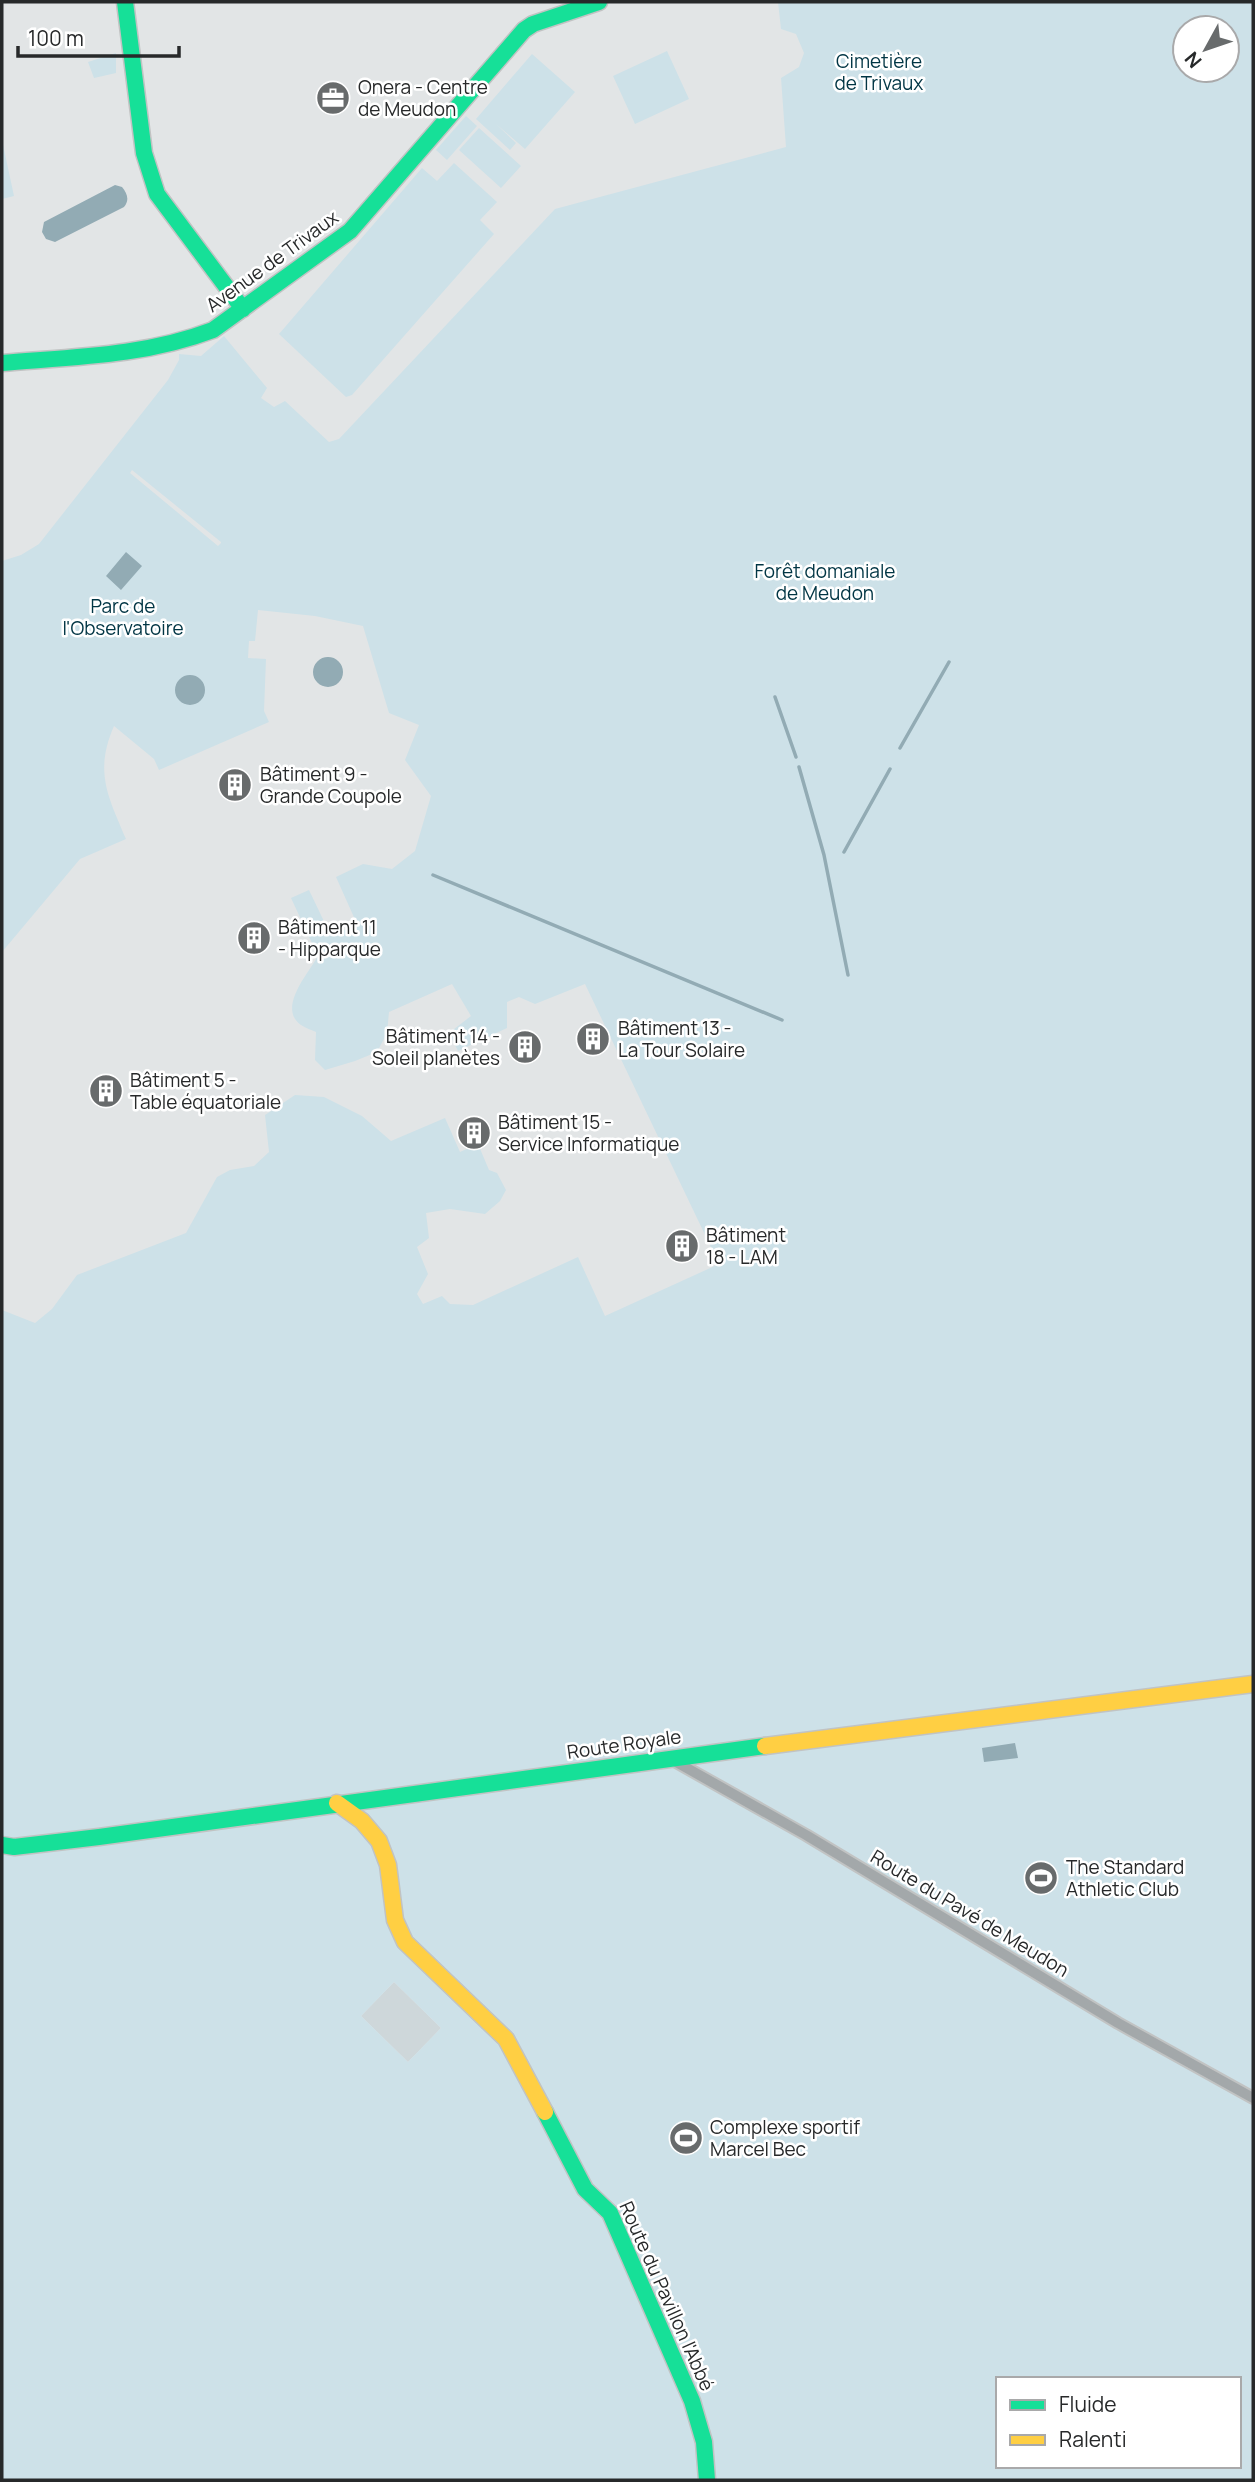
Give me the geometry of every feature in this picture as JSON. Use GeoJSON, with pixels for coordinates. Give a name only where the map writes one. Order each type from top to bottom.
{"type":"FeatureCollection","features":[{"type":"Feature","properties":{"kind":"street"},"geometry":{"type":"LineString","coordinates":[[125,2],[144,153],[157,194],[243,309]]}},
{"type":"Feature","properties":{"kind":"street","name":"Avenue de Trivaux"},"geometry":{"type":"LineString","coordinates":[[3,363],[89,356],[167,345],[199,337],[213,330],[350,231],[524,30],[533,24],[599,2]]}},
{"type":"Feature","properties":{"kind":"street","name":"Route Royale"},"geometry":{"type":"LineString","coordinates":[[2,1845],[14,1847],[99,1837],[669,1758],[1253,1684]]}},
{"type":"Feature","properties":{"kind":"street","name":"Route du Pavé de Meudon"},"geometry":{"type":"LineString","coordinates":[[669,1758],[806,1835],[1118,2022],[1253,2098]]}},
{"type":"Feature","properties":{"kind":"street","name":"Route du Pavillon l'Abbé"},"geometry":{"type":"LineString","coordinates":[[337,1803],[351,1811],[382,1845],[389,1861],[394,1927],[405,1942],[506,2039],[584,2189],[610,2213],[692,2401],[704,2442],[707,2480]]}},
{"type":"Feature","properties":{"kind":"shaded area"},"geometry":{"type":"Polygon","coordinates":[[[394,1982],[441,2028],[408,2062],[361,2016],[394,1982]]]}},
{"type":"Feature","properties":{"kind":"green space","name":"Forêt domaniale de Meudon"},"geometry":{"type":"Polygon","coordinates":[[[778,2],[1253,2],[1253,2480],[2,2480],[2,1310],[35,1323],[52,1309],[77,1275],[186,1233],[217,1177],[230,1170],[254,1166],[269,1152],[265,1115],[295,1095],[324,1097],[362,1116],[391,1141],[445,1118],[460,1152],[478,1144],[489,1170],[497,1173],[506,1190],[500,1201],[485,1214],[450,1209],[426,1213],[429,1238],[417,1247],[428,1274],[417,1294],[423,1304],[442,1296],[450,1304],[473,1305],[578,1257],[605,1316],[719,1264],[585,984],[535,1004],[519,997],[507,1002],[507,1028],[458,1051],[449,1033],[471,1016],[452,984],[389,1012],[387,1033],[377,1052],[325,1070],[315,1060],[316,1032],[301,1025],[294,1018],[292,1010],[297,991],[318,956],[291,898],[309,890],[331,936],[357,924],[336,877],[363,864],[392,869],[415,851],[431,796],[405,760],[419,725],[389,713],[363,626],[315,616],[258,610],[255,641],[249,641],[248,658],[266,659],[264,711],[269,722],[159,770],[154,759],[114,726],[108,742],[104,771],[109,796],[126,839],[80,859],[2,952],[2,561],[21,555],[39,544],[168,380],[179,360],[179,354],[201,356],[224,336],[267,388],[261,398],[274,407],[285,401],[329,442],[339,439],[555,209],[786,147],[781,78],[799,67],[804,53],[796,34],[781,29],[778,2]],[[132,470],[130,473],[218,546],[221,542],[132,470]],[[394,1982],[361,2016],[408,2062],[441,2028],[394,1982]]]}},
{"type":"Feature","properties":{"kind":"green space"},"geometry":{"type":"Polygon","coordinates":[[[667,51],[689,99],[635,124],[613,76],[667,51]]]}},
{"type":"Feature","properties":{"kind":"green space"},"geometry":{"type":"Polygon","coordinates":[[[116,53],[116,73],[94,78],[88,62],[116,53]]]}},
{"type":"Feature","properties":{"kind":"green space"},"geometry":{"type":"Polygon","coordinates":[[[532,54],[575,92],[525,149],[496,124],[516,143],[510,150],[476,119],[532,54]]]}},
{"type":"Feature","properties":{"kind":"green space"},"geometry":{"type":"Polygon","coordinates":[[[466,116],[477,126],[447,160],[436,150],[466,116]]]}},
{"type":"Feature","properties":{"kind":"green space"},"geometry":{"type":"Polygon","coordinates":[[[479,128],[521,166],[501,188],[459,150],[479,128]]]}},
{"type":"Feature","properties":{"kind":"green space"},"geometry":{"type":"Polygon","coordinates":[[[2,140],[14,196],[2,199],[2,140]]]}},
{"type":"Feature","properties":{"kind":"green space"},"geometry":{"type":"Polygon","coordinates":[[[454,163],[497,202],[480,220],[494,234],[352,395],[346,397],[279,334],[422,168],[437,181],[454,163]]]}},
{"type":"Feature","properties":{"kind":"water"},"geometry":{"type":"Polygon","coordinates":[[[115,185],[122,187],[126,194],[127,202],[124,207],[55,242],[46,239],[42,232],[44,222],[115,185]]]}},
{"type":"Feature","properties":{"kind":"water"},"geometry":{"type":"Polygon","coordinates":[[[126,552],[142,566],[121,590],[106,576],[126,552]]]}},
{"type":"Feature","properties":{"kind":"water"},"geometry":{"type":"Polygon","coordinates":[[[328,657],[339,661],[343,672],[339,683],[328,687],[317,683],[313,672],[317,661],[328,657]]]}},
{"type":"Feature","properties":{"kind":"water"},"geometry":{"type":"Polygon","coordinates":[[[190,675],[196,676],[204,684],[204,696],[196,704],[190,705],[184,704],[176,696],[175,690],[176,684],[184,676],[190,675]]]}},
{"type":"Feature","properties":{"kind":"water"},"geometry":{"type":"Polygon","coordinates":[[[1015,1743],[1018,1758],[984,1762],[982,1748],[1015,1743]]]}},
{"type":"Feature","properties":{"kind":"waterway"},"geometry":{"type":"LineString","coordinates":[[900,748],[949,662]]}},
{"type":"Feature","properties":{"kind":"waterway"},"geometry":{"type":"LineString","coordinates":[[775,697],[796,757]]}},
{"type":"Feature","properties":{"kind":"waterway"},"geometry":{"type":"LineString","coordinates":[[799,767],[824,855],[848,975]]}},
{"type":"Feature","properties":{"kind":"waterway"},"geometry":{"type":"LineString","coordinates":[[844,852],[890,769]]}},
{"type":"Feature","properties":{"kind":"waterway"},"geometry":{"type":"LineString","coordinates":[[433,875],[782,1020]]}},
{"type":"Feature","properties":{"kind":"traffic: fast"},"geometry":{"type":"LineString","coordinates":[[125,2],[144,153],[157,194],[243,309]]}},
{"type":"Feature","properties":{"kind":"traffic: fast"},"geometry":{"type":"LineString","coordinates":[[2,363],[135,350],[187,339],[213,330],[350,231],[524,30],[533,24],[599,2]]}},
{"type":"Feature","properties":{"kind":"traffic: fast"},"geometry":{"type":"LineString","coordinates":[[2,1845],[14,1847],[99,1837],[765,1746]]}},
{"type":"Feature","properties":{"kind":"traffic: fast"},"geometry":{"type":"LineString","coordinates":[[545,2112],[585,2189],[610,2213],[692,2401],[704,2442],[707,2480]]}},
{"type":"Feature","properties":{"kind":"traffic: slow"},"geometry":{"type":"LineString","coordinates":[[765,1746],[1253,1684]]}},
{"type":"Feature","properties":{"kind":"traffic: slow"},"geometry":{"type":"LineString","coordinates":[[337,1803],[362,1821],[379,1841],[388,1865],[395,1920],[405,1942],[506,2039],[545,2112]]}},
{"type":"Feature","properties":{"kind":"place","name":"Onera - Centre de Meudon"},"geometry":{"type":"Point","coordinates":[333,98]}},
{"type":"Feature","properties":{"kind":"place","name":"Bâtiment 9 - Grande Coupole"},"geometry":{"type":"Point","coordinates":[235,785]}},
{"type":"Feature","properties":{"kind":"place","name":"Bâtiment 11 - Hipparque"},"geometry":{"type":"Point","coordinates":[254,938]}},
{"type":"Feature","properties":{"kind":"place","name":"Bâtiment 13 - La Tour Solaire"},"geometry":{"type":"Point","coordinates":[593,1039]}},
{"type":"Feature","properties":{"kind":"place","name":"Bâtiment 14 - Soleil planètes"},"geometry":{"type":"Point","coordinates":[525,1047]}},
{"type":"Feature","properties":{"kind":"place","name":"Bâtiment 5 - Table équatoriale"},"geometry":{"type":"Point","coordinates":[106,1091]}},
{"type":"Feature","properties":{"kind":"place","name":"Bâtiment 15 - Service Informatique"},"geometry":{"type":"Point","coordinates":[474,1133]}},
{"type":"Feature","properties":{"kind":"place","name":"Bâtiment 18 - LAM"},"geometry":{"type":"Point","coordinates":[682,1246]}},
{"type":"Feature","properties":{"kind":"place","name":"The Standard Athletic Club"},"geometry":{"type":"Point","coordinates":[1041,1878]}},
{"type":"Feature","properties":{"kind":"place","name":"Complexe sportif Marcel Bec"},"geometry":{"type":"Point","coordinates":[686,2138]}},
{"type":"Feature","properties":{"kind":"park label","name":"Cimetière de Trivaux"},"geometry":{"type":"Point","coordinates":[879,72]}},
{"type":"Feature","properties":{"kind":"park label","name":"Parc de l'Observatoire"},"geometry":{"type":"Point","coordinates":[123,617]}}]}
